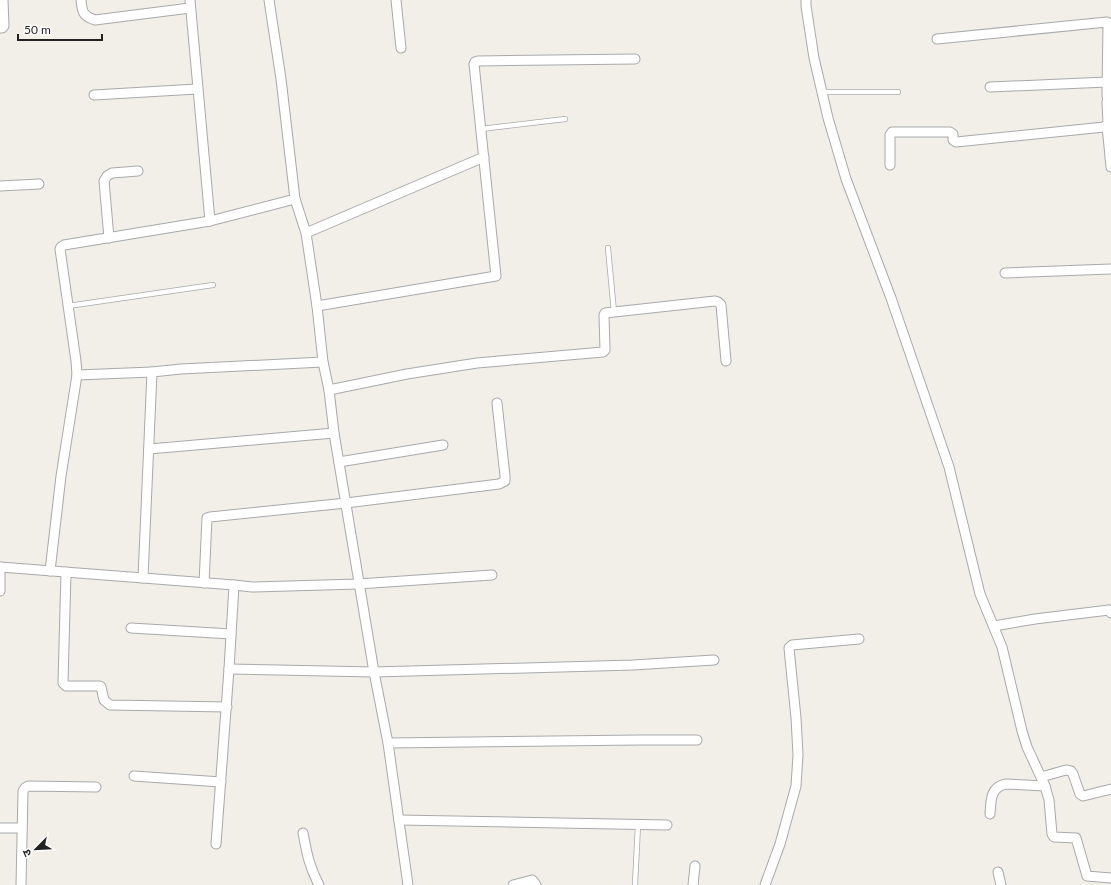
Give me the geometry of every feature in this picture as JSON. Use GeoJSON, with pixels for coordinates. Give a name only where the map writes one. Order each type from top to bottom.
{"type":"FeatureCollection","features":[{"type":"Feature","properties":{"kind":"street"},"geometry":{"type":"LineString","coordinates":[[0,28],[4,26],[2,0]]}},
{"type":"Feature","properties":{"kind":"street"},"geometry":{"type":"LineString","coordinates":[[81,0],[82,11],[87,18],[95,20],[190,4],[210,220]]}},
{"type":"Feature","properties":{"kind":"street"},"geometry":{"type":"LineString","coordinates":[[269,0],[281,79],[295,199],[306,233],[334,433],[358,584],[388,744],[408,885]]}},
{"type":"Feature","properties":{"kind":"street"},"geometry":{"type":"LineString","coordinates":[[396,0],[401,48]]}},
{"type":"Feature","properties":{"kind":"street"},"geometry":{"type":"LineString","coordinates":[[806,0],[814,58],[828,118],[846,179],[891,298],[949,468],[980,594],[1002,647],[1022,731],[1027,747],[1045,786],[1049,800],[1052,836],[1076,838],[1087,876],[1111,878]]}},
{"type":"Feature","properties":{"kind":"street"},"geometry":{"type":"LineString","coordinates":[[937,39],[1107,22],[1107,95],[1109,100],[1107,102],[1108,123],[1106,126],[1111,167]]}},
{"type":"Feature","properties":{"kind":"street"},"geometry":{"type":"LineString","coordinates":[[317,306],[496,276],[475,62],[478,60],[635,59]]}},
{"type":"Feature","properties":{"kind":"street"},"geometry":{"type":"LineString","coordinates":[[990,87],[1107,82]]}},
{"type":"Feature","properties":{"kind":"street"},"geometry":{"type":"LineString","coordinates":[[94,95],[197,89]]}},
{"type":"Feature","properties":{"kind":"street"},"geometry":{"type":"LineString","coordinates":[[890,165],[890,135],[892,132],[950,132],[953,134],[953,140],[956,142],[1106,126]]}},
{"type":"Feature","properties":{"kind":"street"},"geometry":{"type":"LineString","coordinates":[[306,233],[484,157]]}},
{"type":"Feature","properties":{"kind":"street"},"geometry":{"type":"LineString","coordinates":[[109,238],[104,181],[107,176],[112,173],[138,171]]}},
{"type":"Feature","properties":{"kind":"street"},"geometry":{"type":"LineString","coordinates":[[0,186],[39,184]]}},
{"type":"Feature","properties":{"kind":"street"},"geometry":{"type":"LineString","coordinates":[[50,571],[61,476],[77,375],[60,249],[61,246],[64,244],[109,238],[210,220],[295,199]]}},
{"type":"Feature","properties":{"kind":"street"},"geometry":{"type":"LineString","coordinates":[[1005,273],[1111,269]]}},
{"type":"Feature","properties":{"kind":"street"},"geometry":{"type":"LineString","coordinates":[[329,390],[406,374],[477,363],[603,352],[606,350],[605,313],[715,301],[721,305],[726,361]]}},
{"type":"Feature","properties":{"kind":"street"},"geometry":{"type":"LineString","coordinates":[[77,375],[324,362]]}},
{"type":"Feature","properties":{"kind":"street"},"geometry":{"type":"LineString","coordinates":[[143,578],[152,372]]}},
{"type":"Feature","properties":{"kind":"street"},"geometry":{"type":"LineString","coordinates":[[204,583],[208,517],[346,503],[503,483],[505,481],[497,403]]}},
{"type":"Feature","properties":{"kind":"street"},"geometry":{"type":"LineString","coordinates":[[149,449],[334,433]]}},
{"type":"Feature","properties":{"kind":"street"},"geometry":{"type":"LineString","coordinates":[[339,462],[443,445]]}},
{"type":"Feature","properties":{"kind":"street"},"geometry":{"type":"LineString","coordinates":[[0,591],[0,567],[252,587],[358,584],[492,575]]}},
{"type":"Feature","properties":{"kind":"street"},"geometry":{"type":"LineString","coordinates":[[66,572],[64,685],[100,686],[104,700],[110,705],[227,707]]}},
{"type":"Feature","properties":{"kind":"street"},"geometry":{"type":"LineString","coordinates":[[216,844],[227,707],[234,585]]}},
{"type":"Feature","properties":{"kind":"street"},"geometry":{"type":"LineString","coordinates":[[994,626],[1035,619],[1108,610],[1111,613]]}},
{"type":"Feature","properties":{"kind":"street"},"geometry":{"type":"LineString","coordinates":[[131,628],[231,634]]}},
{"type":"Feature","properties":{"kind":"street"},"geometry":{"type":"LineString","coordinates":[[765,885],[780,844],[796,786],[798,755],[789,648],[792,646],[859,640]]}},
{"type":"Feature","properties":{"kind":"street"},"geometry":{"type":"LineString","coordinates":[[229,669],[374,672],[633,665],[714,660]]}},
{"type":"Feature","properties":{"kind":"street"},"geometry":{"type":"LineString","coordinates":[[388,744],[697,740]]}},
{"type":"Feature","properties":{"kind":"street"},"geometry":{"type":"LineString","coordinates":[[1041,777],[1066,770],[1071,771],[1080,794],[1083,796],[1111,789]]}},
{"type":"Feature","properties":{"kind":"street"},"geometry":{"type":"LineString","coordinates":[[134,776],[221,782]]}},
{"type":"Feature","properties":{"kind":"street"},"geometry":{"type":"LineString","coordinates":[[990,814],[993,792],[1000,785],[1045,786]]}},
{"type":"Feature","properties":{"kind":"street"},"geometry":{"type":"LineString","coordinates":[[21,885],[23,791],[25,788],[28,786],[96,787]]}},
{"type":"Feature","properties":{"kind":"street"},"geometry":{"type":"LineString","coordinates":[[399,820],[667,825]]}},
{"type":"Feature","properties":{"kind":"street"},"geometry":{"type":"LineString","coordinates":[[0,828],[22,828]]}},
{"type":"Feature","properties":{"kind":"street"},"geometry":{"type":"LineString","coordinates":[[303,833],[311,870],[319,885]]}},
{"type":"Feature","properties":{"kind":"street"},"geometry":{"type":"LineString","coordinates":[[693,885],[695,866]]}},
{"type":"Feature","properties":{"kind":"street"},"geometry":{"type":"LineString","coordinates":[[998,872],[1001,885]]}},
{"type":"Feature","properties":{"kind":"street"},"geometry":{"type":"LineString","coordinates":[[513,885],[532,880],[536,885]]}},
{"type":"Feature","properties":{"kind":"lane"},"geometry":{"type":"LineString","coordinates":[[822,92],[898,92]]}},
{"type":"Feature","properties":{"kind":"lane"},"geometry":{"type":"LineString","coordinates":[[481,129],[565,119]]}},
{"type":"Feature","properties":{"kind":"lane"},"geometry":{"type":"LineString","coordinates":[[608,248],[614,312]]}},
{"type":"Feature","properties":{"kind":"lane"},"geometry":{"type":"LineString","coordinates":[[68,306],[213,285]]}},
{"type":"Feature","properties":{"kind":"lane"},"geometry":{"type":"LineString","coordinates":[[635,884],[638,825]]}}]}
